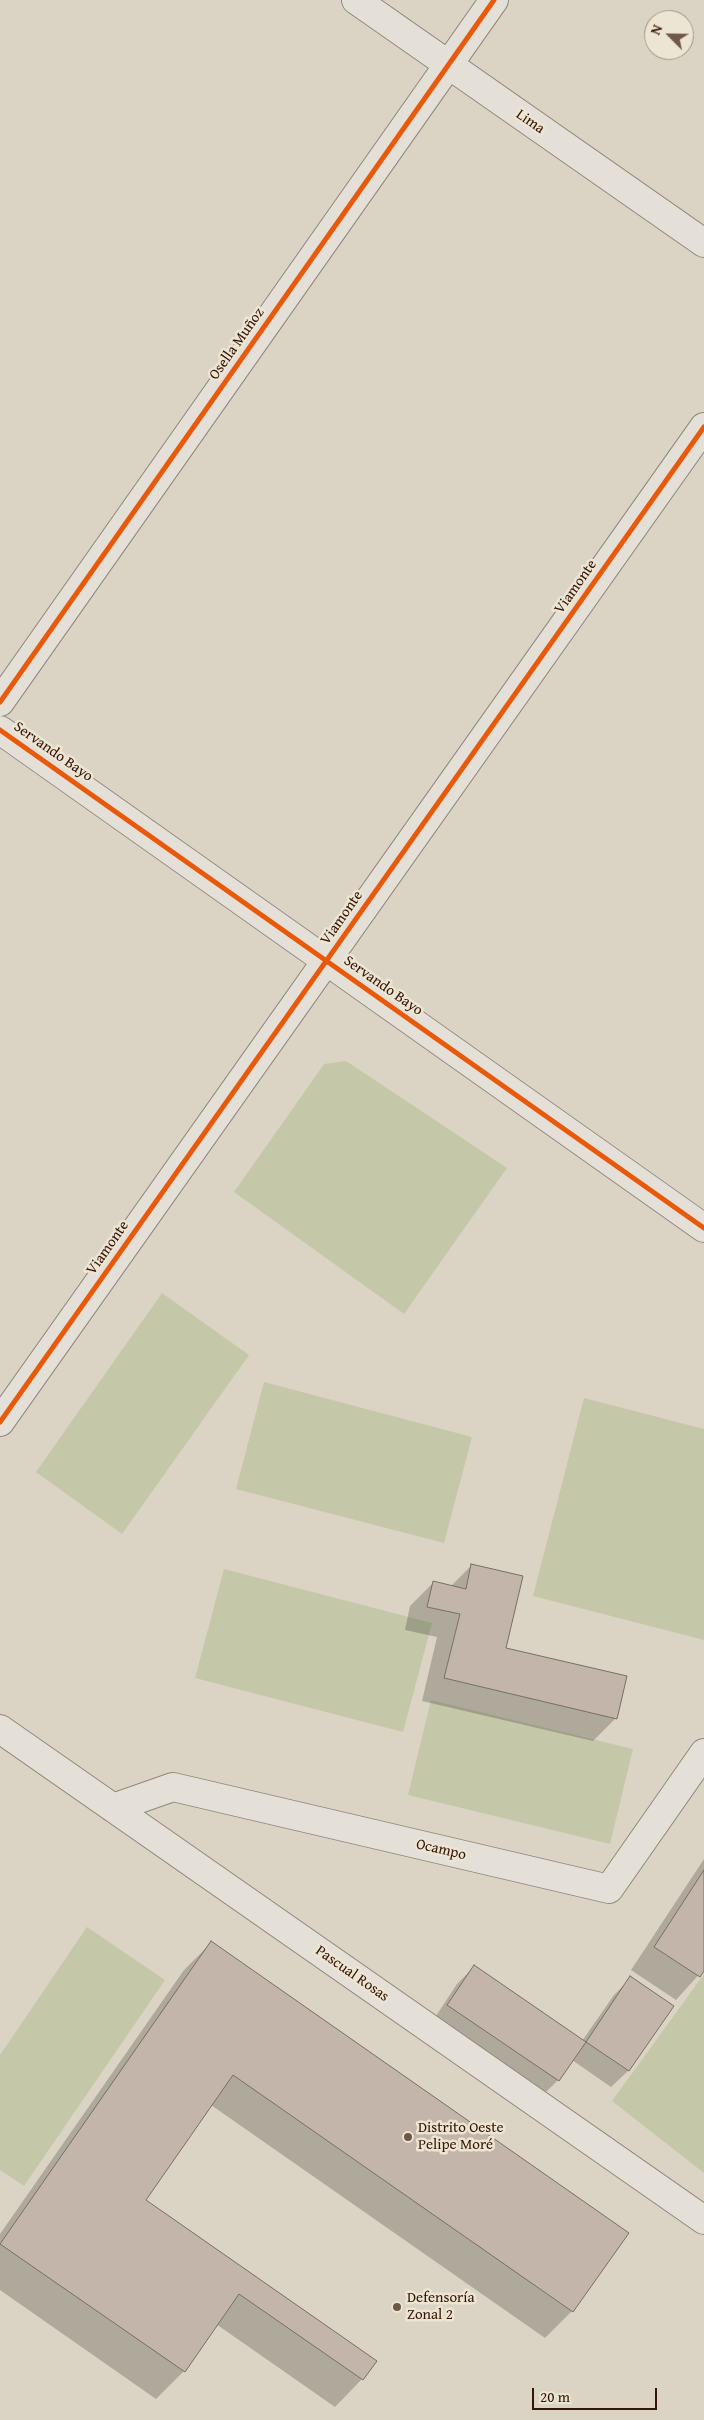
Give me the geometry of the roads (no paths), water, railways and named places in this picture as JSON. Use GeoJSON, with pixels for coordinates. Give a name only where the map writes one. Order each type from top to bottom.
{"type":"FeatureCollection","features":[{"type":"Feature","properties":{"kind":"street","name":"Lima"},"geometry":{"type":"LineString","coordinates":[[356,0],[704,243]]}},
{"type":"Feature","properties":{"kind":"street","name":"Osella Muñoz"},"geometry":{"type":"LineString","coordinates":[[0,702],[494,0]]}},
{"type":"Feature","properties":{"kind":"street","name":"Viamonte"},"geometry":{"type":"LineString","coordinates":[[0,1422],[704,428]]}},
{"type":"Feature","properties":{"kind":"street","name":"Servando Bayo"},"geometry":{"type":"LineString","coordinates":[[0,730],[704,1228]]}},
{"type":"Feature","properties":{"kind":"street","name":"Pascual Rosas"},"geometry":{"type":"LineString","coordinates":[[0,1729],[704,2220]]}},
{"type":"Feature","properties":{"kind":"street","name":"Ocampo"},"geometry":{"type":"LineString","coordinates":[[113,1808],[173,1787],[609,1889],[704,1753]]}},
{"type":"Feature","properties":{"kind":"place","name":"Distrito Oeste Pelipe Moré"},"geometry":{"type":"Point","coordinates":[408,2137]}},
{"type":"Feature","properties":{"kind":"place","name":"Defensoría Zonal 2"},"geometry":{"type":"Point","coordinates":[397,2307]}}]}
